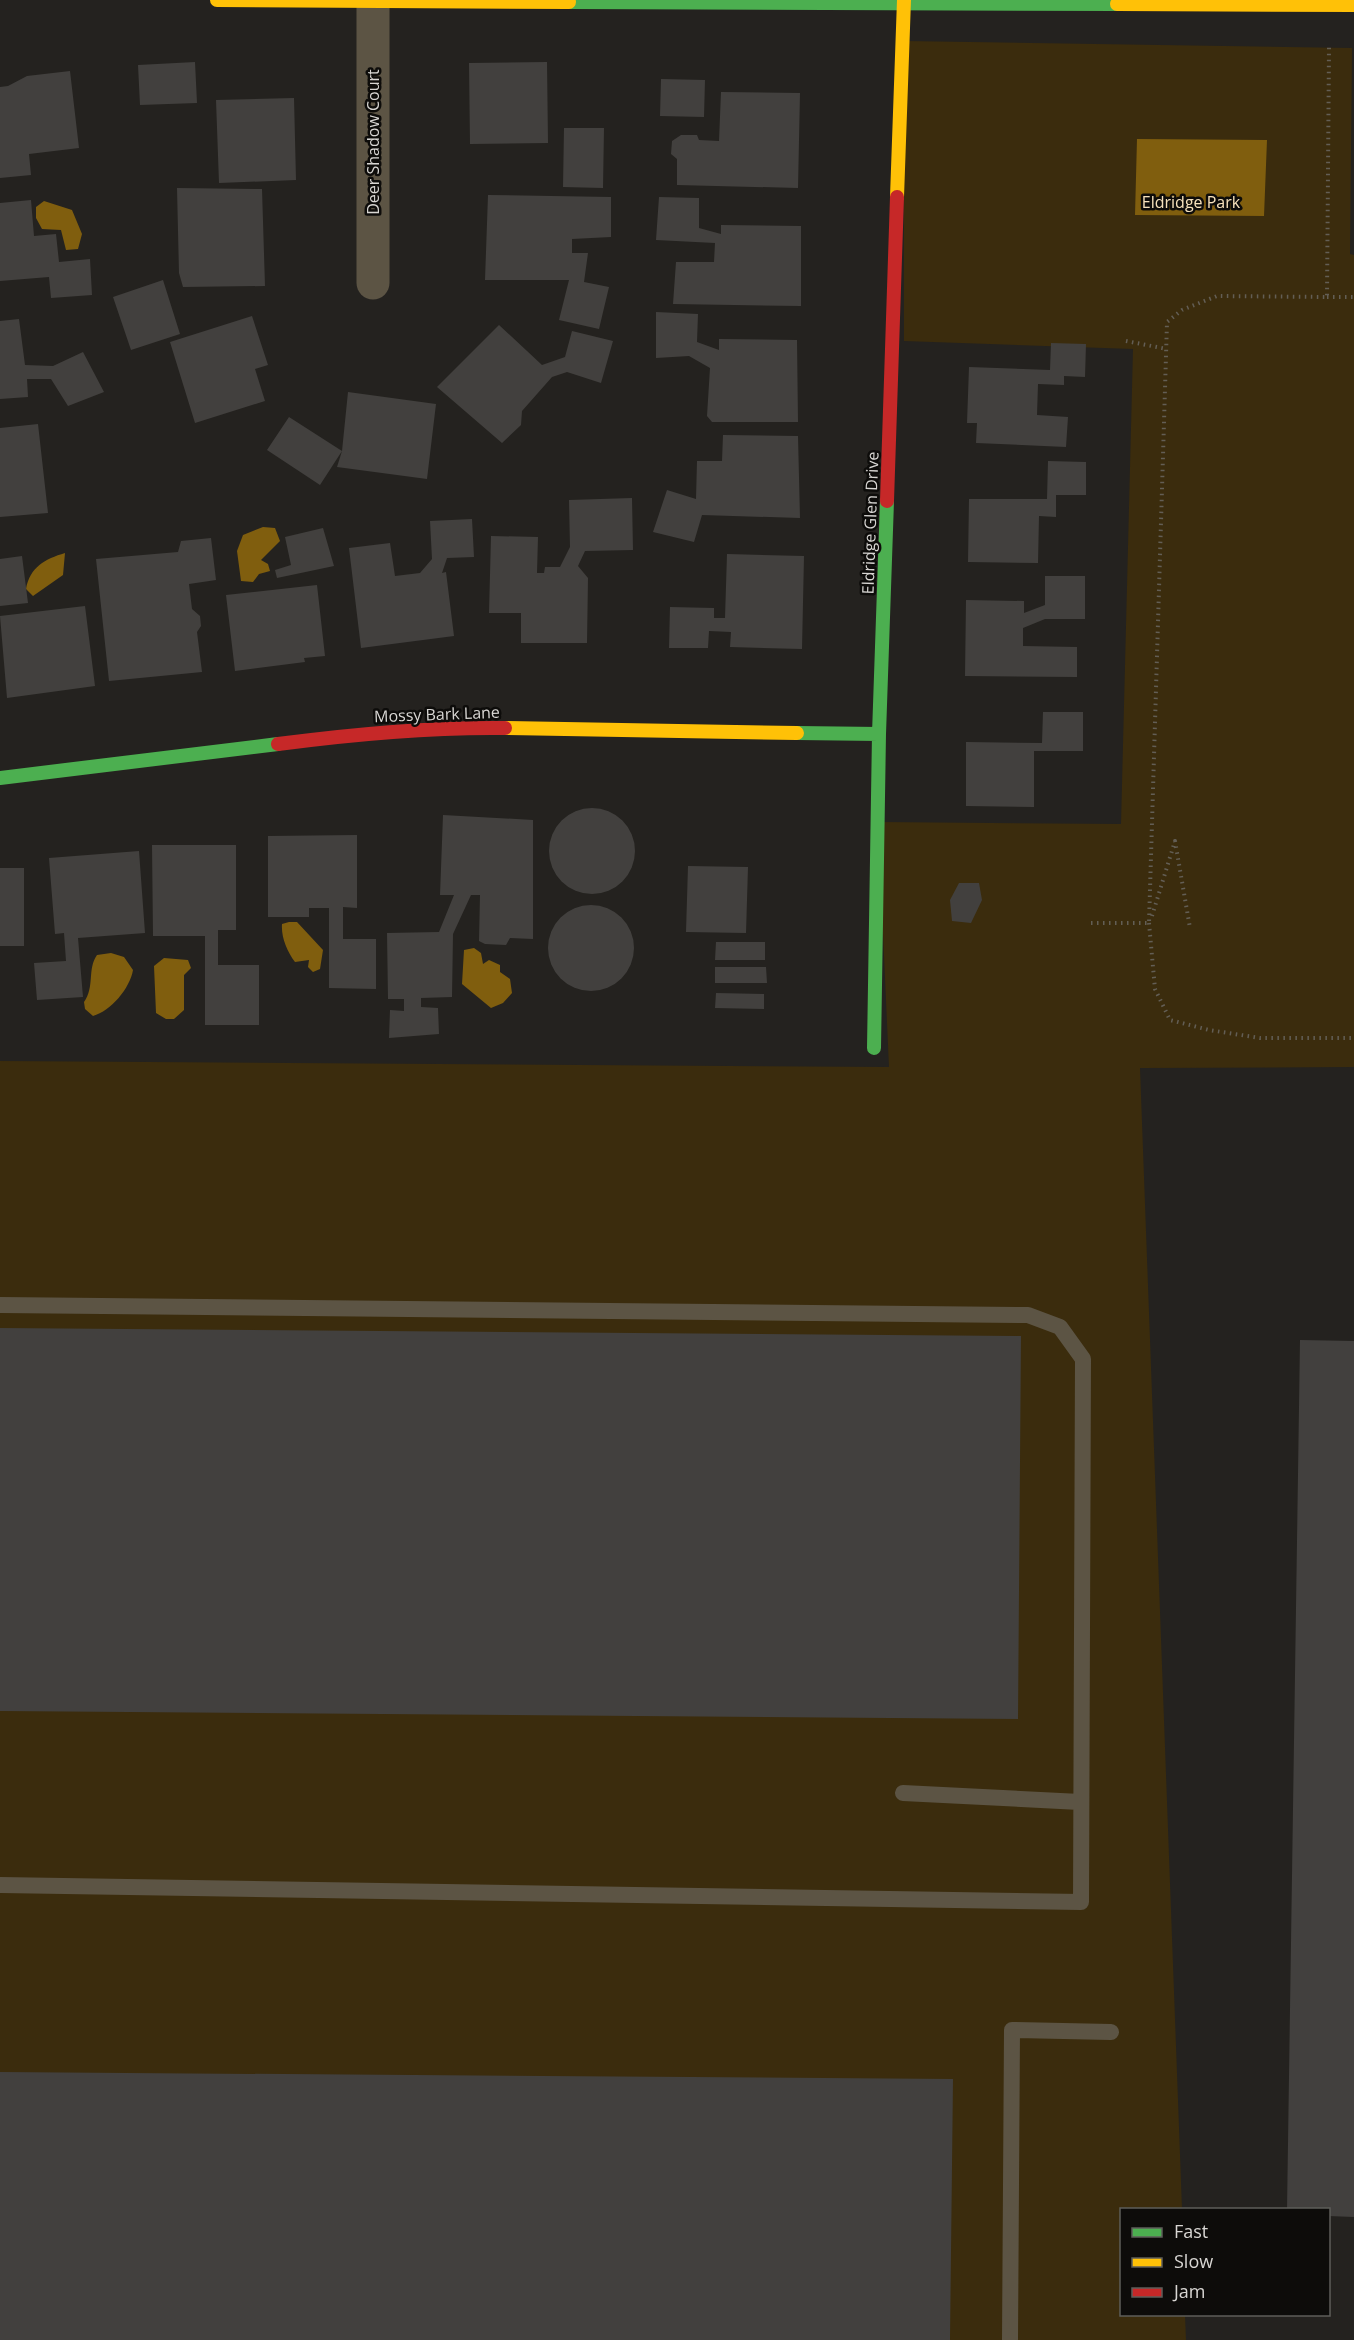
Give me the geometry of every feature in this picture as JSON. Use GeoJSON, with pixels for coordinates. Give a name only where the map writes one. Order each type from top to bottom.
{"type":"FeatureCollection","features":[{"type":"Feature","properties":{"kind":"street"},"geometry":{"type":"LineString","coordinates":[[217,0],[1354,5]]}},
{"type":"Feature","properties":{"kind":"street","name":"Deer Shadow Court"},"geometry":{"type":"LineString","coordinates":[[373,1],[373,283]]}},
{"type":"Feature","properties":{"kind":"street","name":"Eldridge Glen Drive"},"geometry":{"type":"LineString","coordinates":[[874,1047],[879,734],[904,2]]}},
{"type":"Feature","properties":{"kind":"street","name":"Mossy Bark Lane"},"geometry":{"type":"LineString","coordinates":[[0,778],[30,777],[362,733],[444,727],[879,734]]}},
{"type":"Feature","properties":{"kind":"lane"},"geometry":{"type":"LineString","coordinates":[[0,1305],[1028,1315],[1060,1327],[1083,1359],[1081,1902],[0,1885]]}},
{"type":"Feature","properties":{"kind":"lane"},"geometry":{"type":"LineString","coordinates":[[903,1793],[1080,1802]]}},
{"type":"Feature","properties":{"kind":"lane"},"geometry":{"type":"LineString","coordinates":[[1010,2340],[1012,2030],[1111,2032]]}},
{"type":"Feature","properties":{"kind":"path"},"geometry":{"type":"LineString","coordinates":[[1327,297],[1329,47]]}},
{"type":"Feature","properties":{"kind":"path"},"geometry":{"type":"LineString","coordinates":[[1354,297],[1217,296],[1182,310],[1167,322],[1149,923],[1155,989],[1170,1020],[1209,1030],[1260,1038],[1354,1038]]}},
{"type":"Feature","properties":{"kind":"path"},"geometry":{"type":"LineString","coordinates":[[1126,341],[1167,349]]}},
{"type":"Feature","properties":{"kind":"path"},"geometry":{"type":"LineString","coordinates":[[1149,923],[1175,840],[1190,928]]}},
{"type":"Feature","properties":{"kind":"path"},"geometry":{"type":"LineString","coordinates":[[1091,923],[1149,923]]}},
{"type":"Feature","properties":{"kind":"green space","name":"Eldridge Park"},"geometry":{"type":"Polygon","coordinates":[[[904,41],[1352,48],[1350,254],[1354,255],[1354,1067],[1140,1068],[1182,2208],[1120,2208],[1120,2316],[1185,2316],[1186,2340],[0,2340],[0,1061],[889,1067],[878,822],[1121,824],[1133,349],[904,341],[904,41]]]}},
{"type":"Feature","properties":{"kind":"shaded area"},"geometry":{"type":"Polygon","coordinates":[[[1137,139],[1267,140],[1264,216],[1135,215],[1137,139]]]}},
{"type":"Feature","properties":{"kind":"shaded area"},"geometry":{"type":"Polygon","coordinates":[[[44,201],[72,210],[82,234],[78,249],[66,250],[61,230],[42,229],[36,218],[36,207],[44,201]]]}},
{"type":"Feature","properties":{"kind":"shaded area"},"geometry":{"type":"Polygon","coordinates":[[[263,527],[275,528],[280,541],[261,560],[268,564],[270,571],[259,574],[253,582],[241,581],[237,551],[243,535],[263,527]]]}},
{"type":"Feature","properties":{"kind":"shaded area"},"geometry":{"type":"Polygon","coordinates":[[[65,553],[63,575],[33,596],[26,589],[31,575],[45,561],[65,553]]]}},
{"type":"Feature","properties":{"kind":"shaded area"},"geometry":{"type":"Polygon","coordinates":[[[297,922],[323,950],[320,969],[313,972],[308,967],[309,960],[295,962],[292,958],[282,934],[282,924],[297,922]]]}},
{"type":"Feature","properties":{"kind":"shaded area"},"geometry":{"type":"Polygon","coordinates":[[[474,948],[481,953],[483,964],[489,960],[500,965],[500,972],[510,979],[512,993],[503,1003],[491,1008],[462,984],[464,950],[474,948]]]}},
{"type":"Feature","properties":{"kind":"shaded area"},"geometry":{"type":"Polygon","coordinates":[[[111,953],[124,957],[133,970],[131,977],[119,998],[93,1016],[85,1009],[84,1002],[89,990],[92,966],[97,955],[111,953]]]}},
{"type":"Feature","properties":{"kind":"shaded area"},"geometry":{"type":"Polygon","coordinates":[[[164,958],[188,960],[191,968],[184,975],[184,1010],[174,1019],[166,1019],[156,1013],[154,966],[164,958]]]}},
{"type":"Feature","properties":{"kind":"building"},"geometry":{"type":"Polygon","coordinates":[[[195,62],[197,103],[140,105],[138,65],[195,62]]]}},
{"type":"Feature","properties":{"kind":"building"},"geometry":{"type":"Polygon","coordinates":[[[547,62],[548,143],[470,144],[469,63],[547,62]]]}},
{"type":"Feature","properties":{"kind":"building"},"geometry":{"type":"Polygon","coordinates":[[[70,71],[79,148],[29,154],[31,175],[0,178],[0,87],[8,86],[27,76],[70,71]]]}},
{"type":"Feature","properties":{"kind":"building"},"geometry":{"type":"Polygon","coordinates":[[[661,79],[705,80],[704,117],[660,116],[661,79]]]}},
{"type":"Feature","properties":{"kind":"building"},"geometry":{"type":"Polygon","coordinates":[[[721,92],[800,93],[798,188],[677,185],[677,159],[671,154],[672,141],[681,135],[697,135],[699,140],[719,141],[721,92]]]}},
{"type":"Feature","properties":{"kind":"building"},"geometry":{"type":"Polygon","coordinates":[[[294,98],[296,180],[219,183],[216,100],[294,98]]]}},
{"type":"Feature","properties":{"kind":"building"},"geometry":{"type":"Polygon","coordinates":[[[564,128],[604,128],[603,188],[563,187],[564,128]]]}},
{"type":"Feature","properties":{"kind":"building"},"geometry":{"type":"Polygon","coordinates":[[[177,188],[262,189],[265,286],[183,287],[179,273],[177,188]]]}},
{"type":"Feature","properties":{"kind":"building"},"geometry":{"type":"Polygon","coordinates":[[[488,195],[611,197],[611,237],[572,239],[572,253],[588,253],[584,282],[609,287],[599,329],[559,320],[569,280],[485,280],[488,195]]]}},
{"type":"Feature","properties":{"kind":"building"},"geometry":{"type":"Polygon","coordinates":[[[659,197],[699,198],[699,228],[721,234],[721,225],[801,226],[801,306],[673,304],[676,262],[714,262],[715,243],[656,240],[659,197]]]}},
{"type":"Feature","properties":{"kind":"building"},"geometry":{"type":"Polygon","coordinates":[[[31,200],[34,236],[56,234],[59,262],[90,259],[92,295],[51,298],[49,277],[0,281],[0,203],[31,200]]]}},
{"type":"Feature","properties":{"kind":"building"},"geometry":{"type":"Polygon","coordinates":[[[163,280],[180,334],[131,350],[113,297],[163,280]]]}},
{"type":"Feature","properties":{"kind":"building"},"geometry":{"type":"Polygon","coordinates":[[[656,312],[698,314],[697,342],[719,350],[719,339],[797,340],[798,422],[712,422],[707,416],[710,368],[689,356],[656,358],[656,312]]]}},
{"type":"Feature","properties":{"kind":"building"},"geometry":{"type":"Polygon","coordinates":[[[252,316],[268,365],[255,369],[265,401],[195,423],[170,342],[252,316]]]}},
{"type":"Feature","properties":{"kind":"building"},"geometry":{"type":"Polygon","coordinates":[[[19,319],[25,365],[53,366],[83,352],[104,392],[68,406],[51,379],[27,379],[28,397],[0,399],[0,321],[19,319]]]}},
{"type":"Feature","properties":{"kind":"building"},"geometry":{"type":"Polygon","coordinates":[[[499,325],[542,365],[565,357],[572,331],[613,341],[601,383],[567,372],[552,377],[522,411],[521,425],[502,443],[437,387],[499,325]]]}},
{"type":"Feature","properties":{"kind":"building"},"geometry":{"type":"Polygon","coordinates":[[[1051,343],[1086,344],[1085,377],[1064,376],[1064,385],[1038,384],[1037,415],[1068,417],[1066,447],[976,443],[977,423],[967,423],[969,367],[1050,370],[1051,343]]]}},
{"type":"Feature","properties":{"kind":"building"},"geometry":{"type":"Polygon","coordinates":[[[348,392],[436,404],[427,479],[337,467],[342,451],[348,392]]]}},
{"type":"Feature","properties":{"kind":"building"},"geometry":{"type":"Polygon","coordinates":[[[289,417],[342,451],[320,485],[267,450],[289,417]]]}},
{"type":"Feature","properties":{"kind":"building"},"geometry":{"type":"Polygon","coordinates":[[[38,424],[48,513],[0,517],[0,428],[38,424]]]}},
{"type":"Feature","properties":{"kind":"building"},"geometry":{"type":"Polygon","coordinates":[[[723,435],[798,436],[800,518],[702,515],[694,542],[653,532],[667,490],[696,499],[697,461],[722,461],[723,435]]]}},
{"type":"Feature","properties":{"kind":"building"},"geometry":{"type":"Polygon","coordinates":[[[1048,461],[1086,462],[1086,495],[1056,495],[1056,517],[1039,516],[1038,563],[968,562],[969,499],[1047,499],[1048,461]]]}},
{"type":"Feature","properties":{"kind":"building"},"geometry":{"type":"Polygon","coordinates":[[[632,498],[633,550],[585,551],[578,566],[588,578],[587,643],[521,643],[521,613],[489,613],[491,536],[538,537],[537,573],[544,573],[545,567],[560,567],[570,547],[569,500],[632,498]]]}},
{"type":"Feature","properties":{"kind":"building"},"geometry":{"type":"Polygon","coordinates":[[[472,519],[474,557],[447,558],[442,573],[446,572],[454,636],[361,648],[349,548],[390,543],[395,576],[420,573],[432,559],[430,521],[472,519]]]}},
{"type":"Feature","properties":{"kind":"building"},"geometry":{"type":"Polygon","coordinates":[[[323,528],[334,566],[277,578],[275,570],[291,565],[285,537],[323,528]]]}},
{"type":"Feature","properties":{"kind":"building"},"geometry":{"type":"Polygon","coordinates":[[[211,538],[216,580],[189,584],[192,609],[200,616],[201,626],[197,632],[202,672],[109,681],[96,559],[178,552],[181,541],[211,538]]]}},
{"type":"Feature","properties":{"kind":"building"},"geometry":{"type":"Polygon","coordinates":[[[727,554],[804,556],[802,649],[730,647],[731,632],[709,631],[708,648],[669,648],[670,607],[714,608],[714,618],[725,618],[727,554]]]}},
{"type":"Feature","properties":{"kind":"building"},"geometry":{"type":"Polygon","coordinates":[[[22,556],[28,603],[0,606],[0,559],[22,556]]]}},
{"type":"Feature","properties":{"kind":"building"},"geometry":{"type":"Polygon","coordinates":[[[1045,576],[1085,576],[1085,619],[1045,619],[1023,628],[1023,646],[1077,647],[1077,677],[965,676],[966,600],[1024,601],[1024,613],[1045,605],[1045,576]]]}},
{"type":"Feature","properties":{"kind":"building"},"geometry":{"type":"Polygon","coordinates":[[[317,585],[325,656],[304,658],[305,662],[235,671],[226,595],[317,585]]]}},
{"type":"Feature","properties":{"kind":"building"},"geometry":{"type":"Polygon","coordinates":[[[85,606],[95,686],[7,698],[0,616],[85,606]]]}},
{"type":"Feature","properties":{"kind":"building"},"geometry":{"type":"Polygon","coordinates":[[[1043,712],[1083,712],[1083,751],[1034,751],[1034,807],[966,806],[966,742],[1042,743],[1043,712]]]}},
{"type":"Feature","properties":{"kind":"building"},"geometry":{"type":"Polygon","coordinates":[[[592,808],[616,815],[628,827],[635,851],[628,875],[616,887],[592,894],[568,887],[556,875],[549,851],[556,827],[568,815],[592,808]]]}},
{"type":"Feature","properties":{"kind":"building"},"geometry":{"type":"Polygon","coordinates":[[[443,815],[533,820],[533,939],[510,938],[506,945],[485,944],[479,941],[480,895],[471,895],[453,934],[452,997],[421,998],[421,1007],[438,1008],[439,1034],[389,1038],[390,1010],[404,1011],[404,999],[388,999],[387,933],[439,932],[454,895],[440,895],[443,815]]]}},
{"type":"Feature","properties":{"kind":"building"},"geometry":{"type":"Polygon","coordinates":[[[357,835],[357,908],[343,907],[343,939],[376,939],[376,989],[329,988],[329,908],[309,908],[309,917],[268,917],[268,836],[357,835]]]}},
{"type":"Feature","properties":{"kind":"building"},"geometry":{"type":"Polygon","coordinates":[[[152,845],[236,845],[236,930],[218,930],[218,965],[259,965],[259,1025],[205,1025],[205,936],[153,936],[152,845]]]}},
{"type":"Feature","properties":{"kind":"building"},"geometry":{"type":"Polygon","coordinates":[[[139,851],[145,933],[78,938],[83,997],[37,1000],[34,963],[66,961],[64,933],[55,934],[49,858],[139,851]]]}},
{"type":"Feature","properties":{"kind":"building"},"geometry":{"type":"Polygon","coordinates":[[[688,866],[748,867],[746,933],[686,932],[688,866]]]}},
{"type":"Feature","properties":{"kind":"building"},"geometry":{"type":"Polygon","coordinates":[[[0,868],[24,868],[24,946],[0,946],[0,868]]]}},
{"type":"Feature","properties":{"kind":"building"},"geometry":{"type":"Polygon","coordinates":[[[959,883],[979,883],[982,900],[971,923],[952,921],[950,900],[959,883]]]}},
{"type":"Feature","properties":{"kind":"building"},"geometry":{"type":"Polygon","coordinates":[[[591,905],[615,912],[627,924],[634,948],[627,972],[615,984],[591,991],[567,984],[555,972],[548,948],[555,924],[567,912],[591,905]]]}},
{"type":"Feature","properties":{"kind":"building"},"geometry":{"type":"Polygon","coordinates":[[[716,942],[765,942],[765,960],[715,960],[716,942]]]}},
{"type":"Feature","properties":{"kind":"building"},"geometry":{"type":"Polygon","coordinates":[[[715,967],[766,967],[767,983],[715,983],[715,967]]]}},
{"type":"Feature","properties":{"kind":"building"},"geometry":{"type":"Polygon","coordinates":[[[716,993],[764,994],[764,1009],[715,1008],[716,993]]]}},
{"type":"Feature","properties":{"kind":"building"},"geometry":{"type":"Polygon","coordinates":[[[0,1328],[1021,1336],[1018,1719],[0,1711],[0,1328]]]}},
{"type":"Feature","properties":{"kind":"building"},"geometry":{"type":"Polygon","coordinates":[[[1300,1340],[1354,1341],[1354,2217],[1330,2216],[1330,2208],[1287,2208],[1300,1340]]]}},
{"type":"Feature","properties":{"kind":"building"},"geometry":{"type":"Polygon","coordinates":[[[0,2072],[953,2079],[950,2340],[0,2340],[0,2072]]]}},
{"type":"Feature","properties":{"kind":"traffic: fast"},"geometry":{"type":"LineString","coordinates":[[569,2],[1117,4]]}},
{"type":"Feature","properties":{"kind":"traffic: fast"},"geometry":{"type":"LineString","coordinates":[[874,1048],[879,734],[887,501]]}},
{"type":"Feature","properties":{"kind":"traffic: fast"},"geometry":{"type":"LineString","coordinates":[[797,733],[879,734]]}},
{"type":"Feature","properties":{"kind":"traffic: fast"},"geometry":{"type":"LineString","coordinates":[[0,778],[278,744]]}},
{"type":"Feature","properties":{"kind":"traffic: slow"},"geometry":{"type":"LineString","coordinates":[[217,0],[569,2]]}},
{"type":"Feature","properties":{"kind":"traffic: slow"},"geometry":{"type":"LineString","coordinates":[[897,197],[904,0]]}},
{"type":"Feature","properties":{"kind":"traffic: slow"},"geometry":{"type":"LineString","coordinates":[[1117,4],[1354,5]]}},
{"type":"Feature","properties":{"kind":"traffic: slow"},"geometry":{"type":"LineString","coordinates":[[505,728],[797,733]]}},
{"type":"Feature","properties":{"kind":"traffic: jam"},"geometry":{"type":"LineString","coordinates":[[887,501],[897,197]]}},
{"type":"Feature","properties":{"kind":"traffic: jam"},"geometry":{"type":"LineString","coordinates":[[278,744],[391,732],[505,728]]}}]}
